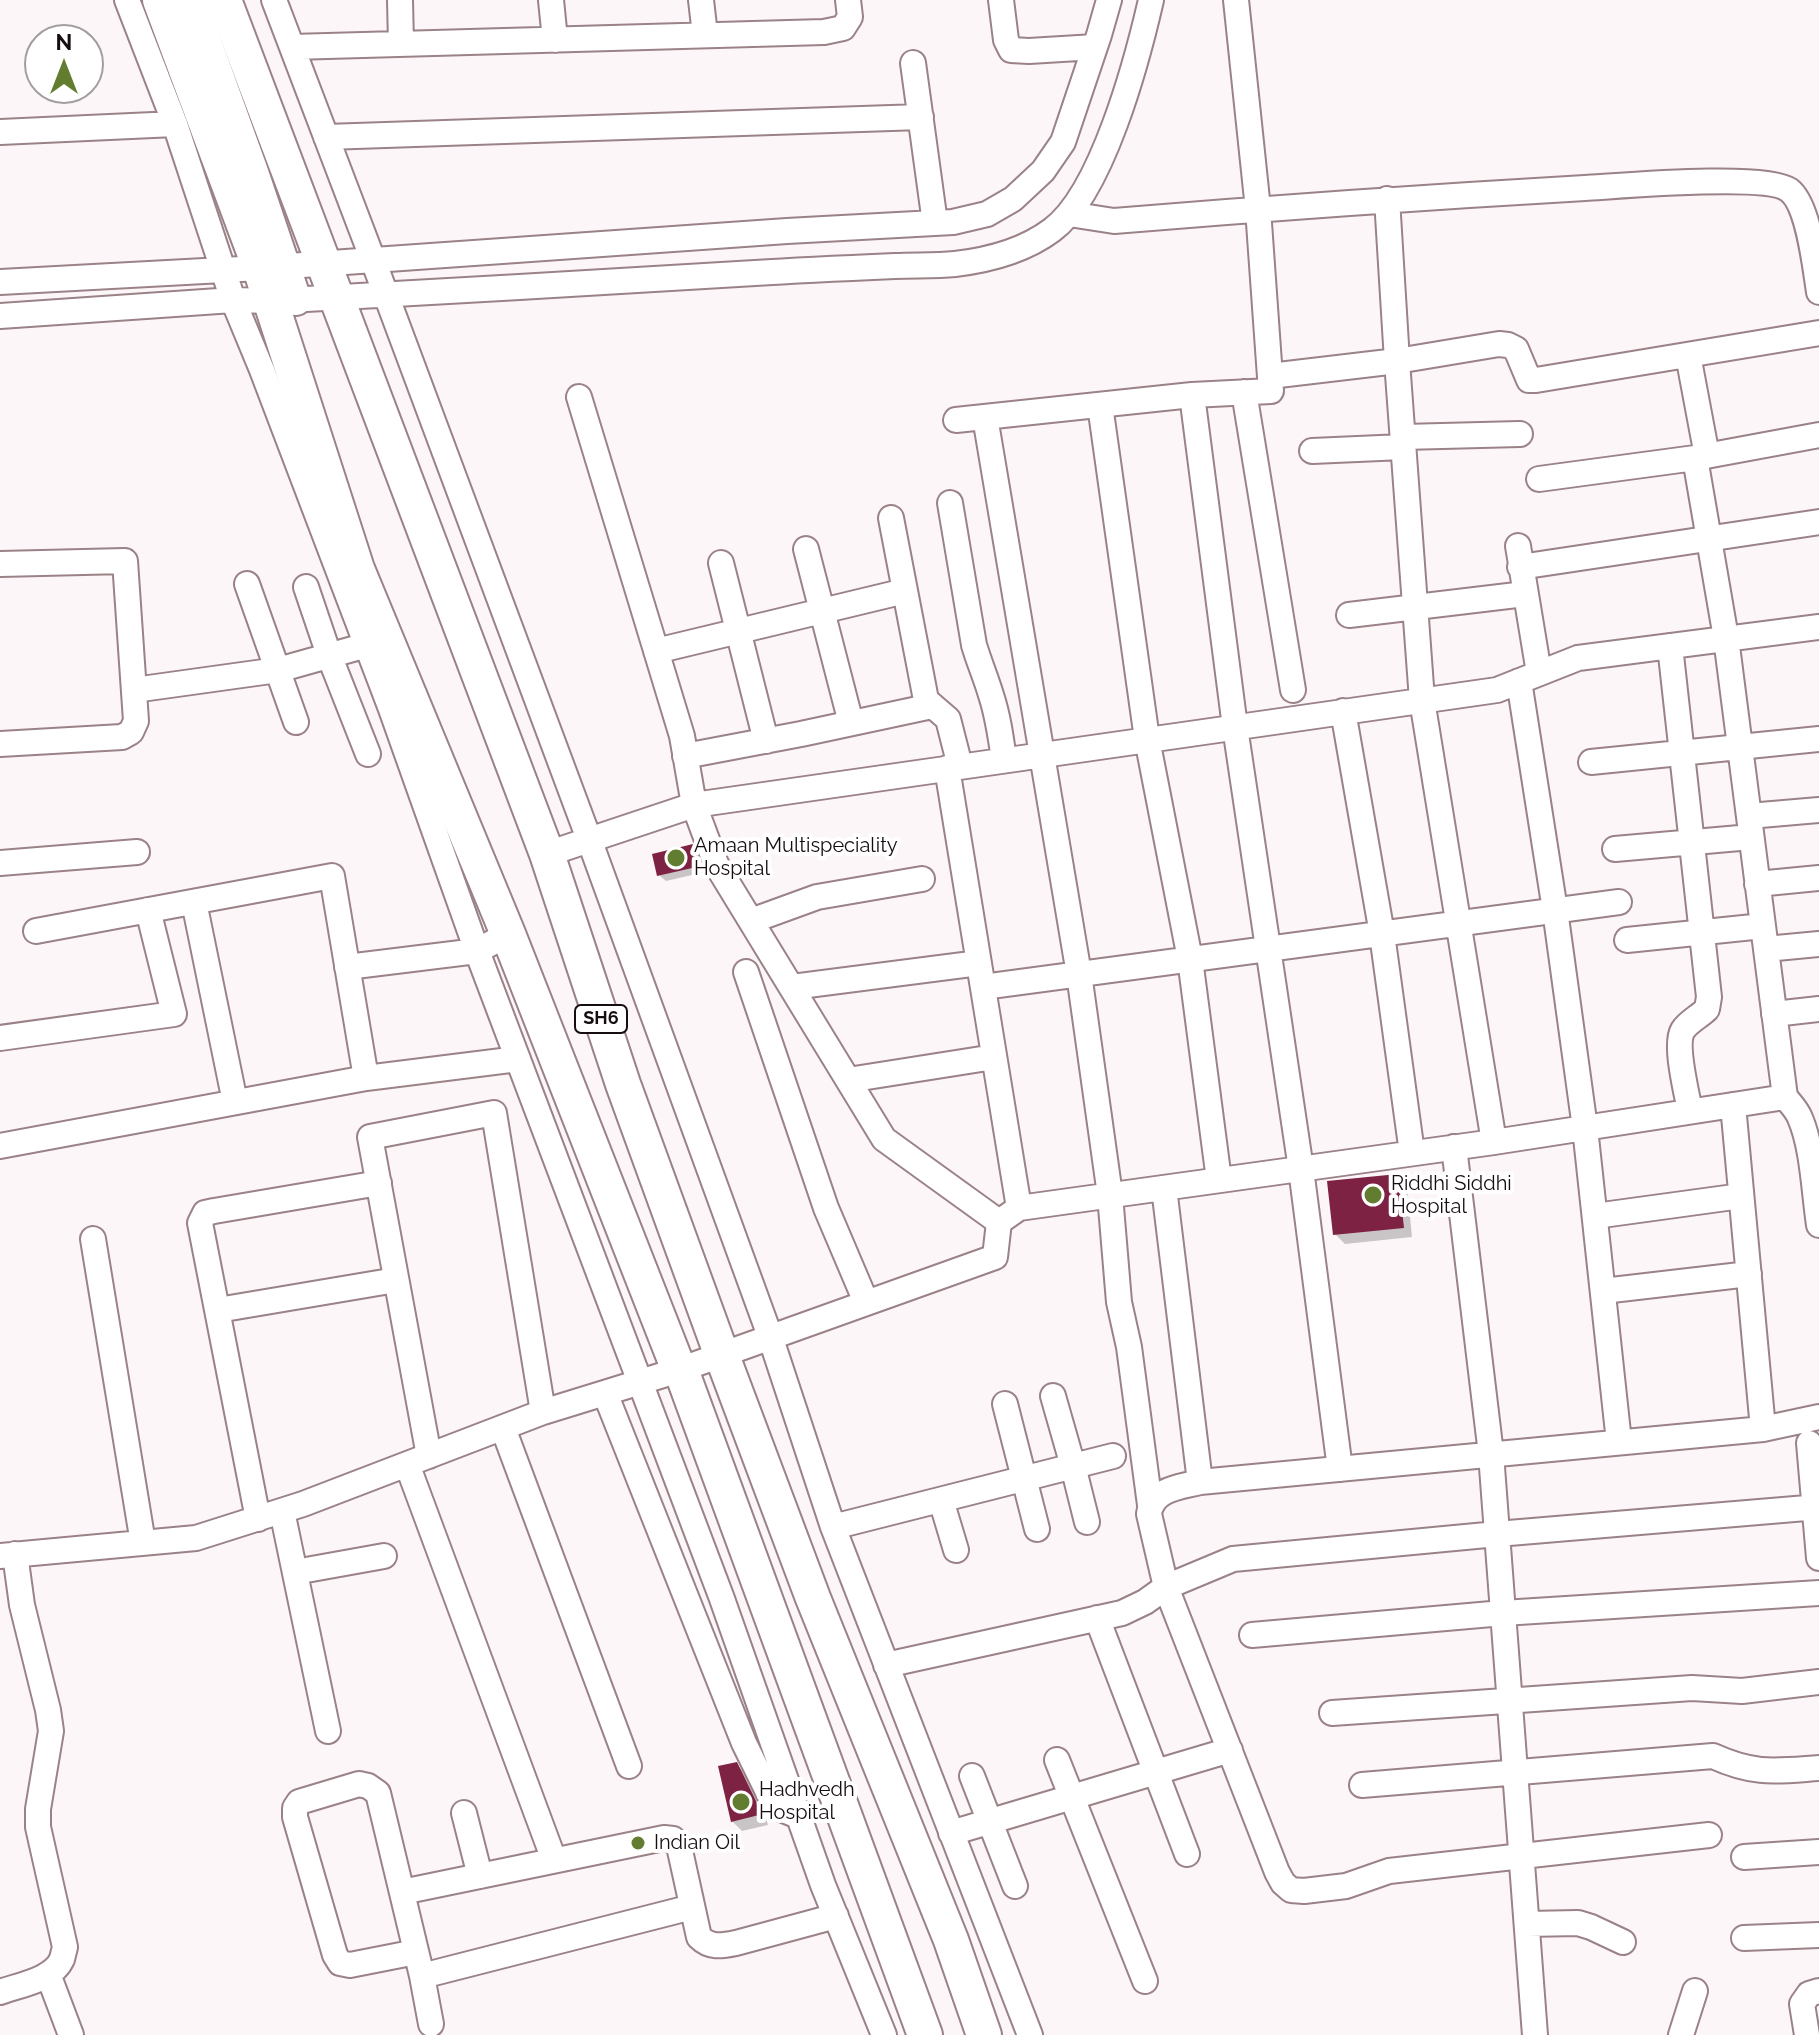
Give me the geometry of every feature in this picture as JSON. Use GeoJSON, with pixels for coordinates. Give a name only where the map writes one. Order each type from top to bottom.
{"type":"FeatureCollection","features":[{"type":"Feature","properties":{"kind":"highway"},"geometry":{"type":"LineString","coordinates":[[160,0],[294,266],[305,299],[357,569],[508,934],[684,1378],[925,2035]]}},
{"type":"Feature","properties":{"kind":"highway","name":"SH6"},"geometry":{"type":"LineString","coordinates":[[224,0],[305,299],[481,676],[547,854],[623,1084],[721,1353],[813,1598],[951,1940],[984,2035]]}},
{"type":"Feature","properties":{"kind":"main road"},"geometry":{"type":"LineString","coordinates":[[191,0],[294,266]]}},
{"type":"Feature","properties":{"kind":"main road"},"geometry":{"type":"LineString","coordinates":[[207,0],[294,266]]}},
{"type":"Feature","properties":{"kind":"street"},"geometry":{"type":"LineString","coordinates":[[127,0],[175,124],[221,269],[367,645],[477,951],[721,1596],[798,1816],[884,2035]]}},
{"type":"Feature","properties":{"kind":"street"},"geometry":{"type":"LineString","coordinates":[[274,0],[589,839],[770,1336],[833,1527],[1030,2035]]}},
{"type":"Feature","properties":{"kind":"street"},"geometry":{"type":"LineString","coordinates":[[400,0],[401,44]]}},
{"type":"Feature","properties":{"kind":"street"},"geometry":{"type":"LineString","coordinates":[[551,0],[555,40]]}},
{"type":"Feature","properties":{"kind":"street"},"geometry":{"type":"LineString","coordinates":[[701,0],[705,35]]}},
{"type":"Feature","properties":{"kind":"street"},"geometry":{"type":"LineString","coordinates":[[292,47],[824,32],[843,28],[850,17],[848,0]]}},
{"type":"Feature","properties":{"kind":"street"},"geometry":{"type":"LineString","coordinates":[[1001,0],[1006,40],[1011,50],[1095,47]]}},
{"type":"Feature","properties":{"kind":"street"},"geometry":{"type":"LineString","coordinates":[[0,282],[294,266],[953,222],[987,214],[1013,199],[1043,171],[1063,142],[1109,0]]}},
{"type":"Feature","properties":{"kind":"street"},"geometry":{"type":"LineString","coordinates":[[0,316],[233,300],[305,299],[956,264],[1003,255],[1026,246],[1052,230],[1069,214],[1105,151],[1141,44],[1151,0]]}},
{"type":"Feature","properties":{"kind":"street"},"geometry":{"type":"LineString","coordinates":[[956,420],[1192,395],[1271,391],[1258,209],[1236,0]]}},
{"type":"Feature","properties":{"kind":"street"},"geometry":{"type":"LineString","coordinates":[[913,63],[935,223]]}},
{"type":"Feature","properties":{"kind":"street"},"geometry":{"type":"LineString","coordinates":[[326,137],[921,117]]}},
{"type":"Feature","properties":{"kind":"street"},"geometry":{"type":"LineString","coordinates":[[0,132],[175,124]]}},
{"type":"Feature","properties":{"kind":"street"},"geometry":{"type":"LineString","coordinates":[[1069,214],[1114,221],[1387,199],[1712,181],[1771,184],[1787,188],[1799,201],[1811,241],[1819,292]]}},
{"type":"Feature","properties":{"kind":"street"},"geometry":{"type":"LineString","coordinates":[[1387,199],[1422,700],[1494,1142]]}},
{"type":"Feature","properties":{"kind":"street"},"geometry":{"type":"LineString","coordinates":[[621,242],[624,280]]}},
{"type":"Feature","properties":{"kind":"street"},"geometry":{"type":"LineString","coordinates":[[1270,376],[1397,361],[1499,344],[1516,349],[1529,380],[1536,380],[1819,333]]}},
{"type":"Feature","properties":{"kind":"street"},"geometry":{"type":"LineString","coordinates":[[1688,355],[1709,540],[1726,638],[1785,1097],[1799,1116],[1804,1132],[1819,1225]]}},
{"type":"Feature","properties":{"kind":"street"},"geometry":{"type":"LineString","coordinates":[[1244,392],[1293,690]]}},
{"type":"Feature","properties":{"kind":"street"},"geometry":{"type":"LineString","coordinates":[[1192,395],[1235,727],[1301,1169],[1340,1469]]}},
{"type":"Feature","properties":{"kind":"street"},"geometry":{"type":"LineString","coordinates":[[579,397],[682,736],[694,805],[716,864],[884,1139],[1009,1215],[1110,1195],[1494,1142],[1785,1097]]}},
{"type":"Feature","properties":{"kind":"street"},"geometry":{"type":"LineString","coordinates":[[1100,405],[1147,739],[1190,959],[1219,1180]]}},
{"type":"Feature","properties":{"kind":"street"},"geometry":{"type":"LineString","coordinates":[[985,417],[1079,974],[1110,1195],[1119,1302],[1129,1347],[1149,1514],[1166,1587],[1277,1872],[1291,1890],[1304,1891],[1346,1886],[1389,1871],[1709,1835]]}},
{"type":"Feature","properties":{"kind":"street"},"geometry":{"type":"LineString","coordinates":[[1312,451],[1520,434]]}},
{"type":"Feature","properties":{"kind":"street"},"geometry":{"type":"LineString","coordinates":[[1539,479],[1701,457],[1819,435]]}},
{"type":"Feature","properties":{"kind":"street"},"geometry":{"type":"LineString","coordinates":[[950,503],[974,645],[999,722],[1004,760]]}},
{"type":"Feature","properties":{"kind":"street"},"geometry":{"type":"LineString","coordinates":[[0,1992],[48,1974],[62,1960],[65,1947],[38,1827],[38,1809],[51,1731],[48,1710],[8,1555],[196,1538],[282,1511],[543,1412],[679,1370],[995,1257],[1009,1215],[994,1057],[948,719],[926,700],[891,518]]}},
{"type":"Feature","properties":{"kind":"street"},"geometry":{"type":"LineString","coordinates":[[1619,1442],[1585,1128],[1555,910],[1519,557],[1709,540],[1819,522]]}},
{"type":"Feature","properties":{"kind":"street"},"geometry":{"type":"LineString","coordinates":[[806,549],[851,723]]}},
{"type":"Feature","properties":{"kind":"street"},"geometry":{"type":"LineString","coordinates":[[0,564],[125,561],[136,721],[131,732],[122,737],[0,744]]}},
{"type":"Feature","properties":{"kind":"street"},"geometry":{"type":"LineString","coordinates":[[721,563],[766,741]]}},
{"type":"Feature","properties":{"kind":"street"},"geometry":{"type":"LineString","coordinates":[[247,584],[296,722]]}},
{"type":"Feature","properties":{"kind":"street"},"geometry":{"type":"LineString","coordinates":[[306,587],[368,754]]}},
{"type":"Feature","properties":{"kind":"street"},"geometry":{"type":"LineString","coordinates":[[656,651],[905,591]]}},
{"type":"Feature","properties":{"kind":"street"},"geometry":{"type":"LineString","coordinates":[[1349,615],[1525,594]]}},
{"type":"Feature","properties":{"kind":"street"},"geometry":{"type":"LineString","coordinates":[[547,854],[694,805],[1497,690],[1578,658],[1819,627]]}},
{"type":"Feature","properties":{"kind":"street"},"geometry":{"type":"LineString","coordinates":[[134,690],[278,670],[367,645]]}},
{"type":"Feature","properties":{"kind":"street"},"geometry":{"type":"LineString","coordinates":[[1670,646],[1709,997],[1707,1009],[1683,1029],[1680,1040],[1690,1111]]}},
{"type":"Feature","properties":{"kind":"street"},"geometry":{"type":"LineString","coordinates":[[685,756],[932,706]]}},
{"type":"Feature","properties":{"kind":"street"},"geometry":{"type":"LineString","coordinates":[[1343,711],[1382,934],[1412,1153]]}},
{"type":"Feature","properties":{"kind":"street"},"geometry":{"type":"LineString","coordinates":[[1591,762],[1819,739]]}},
{"type":"Feature","properties":{"kind":"street"},"geometry":{"type":"LineString","coordinates":[[1615,849],[1691,842],[1819,810]]}},
{"type":"Feature","properties":{"kind":"street"},"geometry":{"type":"LineString","coordinates":[[0,863],[137,852]]}},
{"type":"Feature","properties":{"kind":"street"},"geometry":{"type":"LineString","coordinates":[[36,931],[332,876],[366,1078]]}},
{"type":"Feature","properties":{"kind":"street"},"geometry":{"type":"LineString","coordinates":[[1757,884],[1819,878]]}},
{"type":"Feature","properties":{"kind":"street"},"geometry":{"type":"LineString","coordinates":[[751,921],[817,897],[922,879]]}},
{"type":"Feature","properties":{"kind":"street"},"geometry":{"type":"LineString","coordinates":[[194,902],[235,1102]]}},
{"type":"Feature","properties":{"kind":"street"},"geometry":{"type":"LineString","coordinates":[[983,987],[1619,902]]}},
{"type":"Feature","properties":{"kind":"street"},"geometry":{"type":"LineString","coordinates":[[148,910],[174,1014]]}},
{"type":"Feature","properties":{"kind":"street"},"geometry":{"type":"LineString","coordinates":[[1627,940],[1701,932],[1819,944]]}},
{"type":"Feature","properties":{"kind":"street"},"geometry":{"type":"LineString","coordinates":[[347,967],[477,951],[508,934]]}},
{"type":"Feature","properties":{"kind":"street"},"geometry":{"type":"LineString","coordinates":[[792,987],[979,963]]}},
{"type":"Feature","properties":{"kind":"street"},"geometry":{"type":"LineString","coordinates":[[746,972],[826,1208],[866,1302]]}},
{"type":"Feature","properties":{"kind":"street"},"geometry":{"type":"LineString","coordinates":[[0,1038],[216,1009]]}},
{"type":"Feature","properties":{"kind":"street"},"geometry":{"type":"LineString","coordinates":[[1774,1014],[1819,1009]]}},
{"type":"Feature","properties":{"kind":"street"},"geometry":{"type":"LineString","coordinates":[[848,1080],[994,1057]]}},
{"type":"Feature","properties":{"kind":"street"},"geometry":{"type":"LineString","coordinates":[[0,1146],[366,1078],[518,1059]]}},
{"type":"Feature","properties":{"kind":"street"},"geometry":{"type":"LineString","coordinates":[[1733,1105],[1763,1429]]}},
{"type":"Feature","properties":{"kind":"street"},"geometry":{"type":"LineString","coordinates":[[543,1412],[494,1113],[370,1137],[396,1280],[418,1460],[554,1860]]}},
{"type":"Feature","properties":{"kind":"street"},"geometry":{"type":"LineString","coordinates":[[1454,1147],[1491,1454],[1535,2035]]}},
{"type":"Feature","properties":{"kind":"street"},"geometry":{"type":"LineString","coordinates":[[258,1519],[200,1223],[205,1213],[379,1183]]}},
{"type":"Feature","properties":{"kind":"street"},"geometry":{"type":"LineString","coordinates":[[1164,1188],[1200,1482]]}},
{"type":"Feature","properties":{"kind":"street"},"geometry":{"type":"LineString","coordinates":[[1595,1216],[1741,1196]]}},
{"type":"Feature","properties":{"kind":"street"},"geometry":{"type":"LineString","coordinates":[[93,1239],[143,1543]]}},
{"type":"Feature","properties":{"kind":"street"},"geometry":{"type":"LineString","coordinates":[[1603,1291],[1749,1274]]}},
{"type":"Feature","properties":{"kind":"street"},"geometry":{"type":"LineString","coordinates":[[218,1310],[396,1280]]}},
{"type":"Feature","properties":{"kind":"street"},"geometry":{"type":"LineString","coordinates":[[605,1393],[744,1743],[774,1804],[798,1816]]}},
{"type":"Feature","properties":{"kind":"street"},"geometry":{"type":"LineString","coordinates":[[1053,1396],[1087,1522]]}},
{"type":"Feature","properties":{"kind":"street"},"geometry":{"type":"LineString","coordinates":[[1005,1404],[1037,1529]]}},
{"type":"Feature","properties":{"kind":"street"},"geometry":{"type":"LineString","coordinates":[[1150,1505],[1163,1491],[1200,1482],[1763,1429],[1819,1417]]}},
{"type":"Feature","properties":{"kind":"street"},"geometry":{"type":"LineString","coordinates":[[503,1428],[629,1766]]}},
{"type":"Feature","properties":{"kind":"street"},"geometry":{"type":"LineString","coordinates":[[1809,1443],[1819,1558]]}},
{"type":"Feature","properties":{"kind":"street"},"geometry":{"type":"LineString","coordinates":[[833,1527],[1113,1456]]}},
{"type":"Feature","properties":{"kind":"street"},"geometry":{"type":"LineString","coordinates":[[941,1500],[956,1550]]}},
{"type":"Feature","properties":{"kind":"street"},"geometry":{"type":"LineString","coordinates":[[886,1665],[1135,1608],[1166,1587],[1233,1559],[1817,1508]]}},
{"type":"Feature","properties":{"kind":"street"},"geometry":{"type":"LineString","coordinates":[[282,1511],[328,1731]]}},
{"type":"Feature","properties":{"kind":"street"},"geometry":{"type":"LineString","coordinates":[[295,1572],[384,1556]]}},
{"type":"Feature","properties":{"kind":"street"},"geometry":{"type":"LineString","coordinates":[[1252,1635],[1503,1613],[1819,1593]]}},
{"type":"Feature","properties":{"kind":"street"},"geometry":{"type":"LineString","coordinates":[[1097,1618],[1187,1854]]}},
{"type":"Feature","properties":{"kind":"street"},"geometry":{"type":"LineString","coordinates":[[1332,1713],[1692,1688],[1742,1691],[1819,1682]]}},
{"type":"Feature","properties":{"kind":"street"},"geometry":{"type":"LineString","coordinates":[[951,1833],[1230,1750]]}},
{"type":"Feature","properties":{"kind":"street"},"geometry":{"type":"LineString","coordinates":[[1362,1785],[1713,1756],[1748,1769],[1819,1768]]}},
{"type":"Feature","properties":{"kind":"street"},"geometry":{"type":"LineString","coordinates":[[1057,1760],[1145,1981]]}},
{"type":"Feature","properties":{"kind":"street"},"geometry":{"type":"LineString","coordinates":[[972,1776],[1015,1886]]}},
{"type":"Feature","properties":{"kind":"street"},"geometry":{"type":"LineString","coordinates":[[416,1952],[350,1965],[340,1963],[335,1955],[295,1817],[299,1802],[359,1784],[378,1793],[422,1976],[431,2024]]}},
{"type":"Feature","properties":{"kind":"street"},"geometry":{"type":"LineString","coordinates":[[464,1813],[480,1876]]}},
{"type":"Feature","properties":{"kind":"street"},"geometry":{"type":"LineString","coordinates":[[402,1892],[664,1838],[673,1839],[679,1846],[699,1937],[707,1944],[719,1946],[736,1943],[836,1916]]}},
{"type":"Feature","properties":{"kind":"street"},"geometry":{"type":"LineString","coordinates":[[1744,1857],[1819,1852]]}},
{"type":"Feature","properties":{"kind":"street"},"geometry":{"type":"LineString","coordinates":[[422,1976],[692,1907]]}},
{"type":"Feature","properties":{"kind":"street"},"geometry":{"type":"LineString","coordinates":[[1527,1924],[1578,1923],[1623,1942]]}},
{"type":"Feature","properties":{"kind":"street"},"geometry":{"type":"LineString","coordinates":[[1744,1938],[1819,1935]]}},
{"type":"Feature","properties":{"kind":"street"},"geometry":{"type":"LineString","coordinates":[[48,1974],[71,2035]]}},
{"type":"Feature","properties":{"kind":"street"},"geometry":{"type":"LineString","coordinates":[[1681,2035],[1695,1991]]}},
{"type":"Feature","properties":{"kind":"street"},"geometry":{"type":"LineString","coordinates":[[1807,2035],[1802,2004],[1809,1994],[1819,1991]]}},
{"type":"Feature","properties":{"kind":"building"},"geometry":{"type":"Polygon","coordinates":[[[693,844],[701,866],[657,876],[652,854],[693,844]]]}},
{"type":"Feature","properties":{"kind":"building"},"geometry":{"type":"Polygon","coordinates":[[[1398,1174],[1404,1228],[1333,1235],[1327,1181],[1398,1174]]]}},
{"type":"Feature","properties":{"kind":"building"},"geometry":{"type":"Polygon","coordinates":[[[737,1762],[756,1801],[759,1815],[731,1822],[718,1766],[737,1762]]]}},
{"type":"Feature","properties":{"kind":"place","name":"Amaan Multispeciality Hospital"},"geometry":{"type":"Point","coordinates":[676,858]}},
{"type":"Feature","properties":{"kind":"place","name":"Riddhi Siddhi Hospital"},"geometry":{"type":"Point","coordinates":[1373,1195]}},
{"type":"Feature","properties":{"kind":"place","name":"Hadhvedh Hospital"},"geometry":{"type":"Point","coordinates":[741,1802]}},
{"type":"Feature","properties":{"kind":"place","name":"Indian Oil"},"geometry":{"type":"Point","coordinates":[638,1843]}}]}
